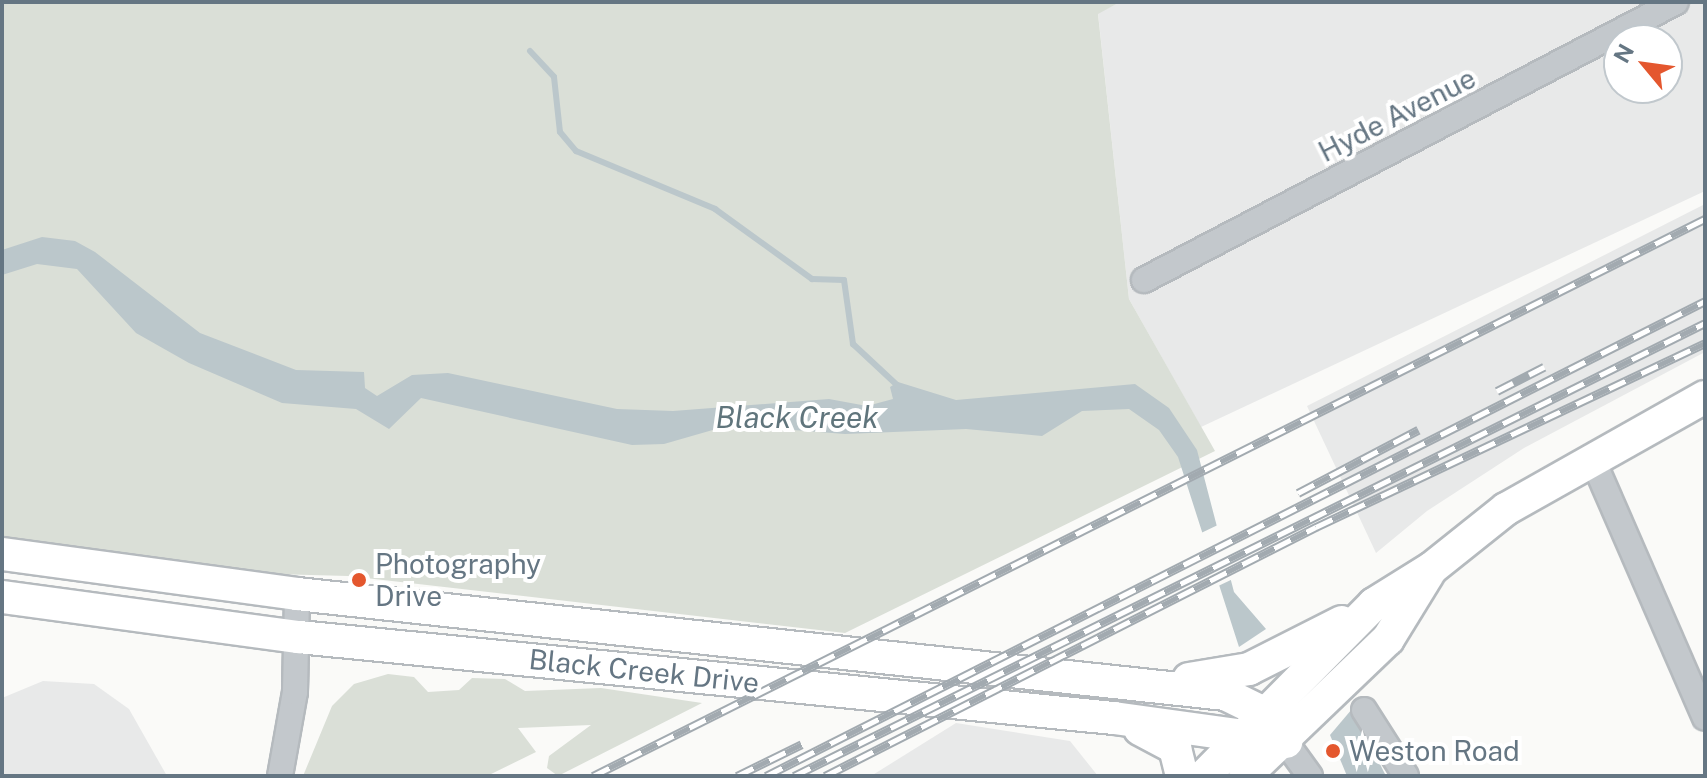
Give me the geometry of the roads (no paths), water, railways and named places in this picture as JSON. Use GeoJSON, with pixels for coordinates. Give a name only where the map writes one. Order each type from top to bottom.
{"type":"FeatureCollection","features":[{"type":"Feature","properties":{"kind":"main road"},"geometry":{"type":"LineString","coordinates":[[1122,683],[1249,669],[1374,604],[1432,568],[1506,509],[1705,397]]}},
{"type":"Feature","properties":{"kind":"main road","name":"Black Creek Drive"},"geometry":{"type":"LineString","coordinates":[[2,554],[297,594],[1225,694],[1264,732]]}},
{"type":"Feature","properties":{"kind":"main road"},"geometry":{"type":"LineString","coordinates":[[1204,776],[1388,639],[1432,568]]}},
{"type":"Feature","properties":{"kind":"main road","name":"Black Creek Drive"},"geometry":{"type":"LineString","coordinates":[[2,597],[299,637],[1264,732]]}},
{"type":"Feature","properties":{"kind":"main road"},"geometry":{"type":"LineString","coordinates":[[1246,775],[1264,732],[1374,604]]}},
{"type":"Feature","properties":{"kind":"main road"},"geometry":{"type":"LineString","coordinates":[[1114,718],[1175,748],[1182,776]]}},
{"type":"Feature","properties":{"kind":"street","name":"Hyde Avenue"},"geometry":{"type":"LineString","coordinates":[[1144,280],[1676,2]]}},
{"type":"Feature","properties":{"kind":"street"},"geometry":{"type":"LineString","coordinates":[[1592,458],[1705,718]]}},
{"type":"Feature","properties":{"kind":"street"},"geometry":{"type":"LineString","coordinates":[[280,776],[299,637],[297,594]]}},
{"type":"Feature","properties":{"kind":"street"},"geometry":{"type":"LineString","coordinates":[[1364,710],[1406,776]]}},
{"type":"Feature","properties":{"kind":"street"},"geometry":{"type":"LineString","coordinates":[[1264,732],[1310,776]]}},
{"type":"Feature","properties":{"kind":"water","name":"Black Creek"},"geometry":{"type":"Polygon","coordinates":[[[42,237],[75,241],[95,252],[200,333],[296,370],[364,372],[365,388],[377,396],[412,375],[448,373],[617,409],[673,411],[829,399],[867,406],[893,399],[890,387],[898,382],[956,400],[1135,384],[1169,408],[1197,450],[1234,592],[1266,629],[1239,647],[1178,457],[1159,430],[1129,409],[1082,411],[1042,436],[966,429],[845,434],[730,425],[664,444],[632,445],[421,398],[389,429],[356,409],[282,403],[189,363],[136,333],[77,269],[37,264],[2,275],[2,250],[42,237]]]}},
{"type":"Feature","properties":{"kind":"water"},"geometry":{"type":"Polygon","coordinates":[[[1352,709],[1386,776],[1347,776],[1330,735],[1352,709]]]}},
{"type":"Feature","properties":{"kind":"waterway"},"geometry":{"type":"LineString","coordinates":[[530,51],[554,77],[560,132],[576,151],[715,209],[812,279],[844,280],[853,344],[898,386]]}},
{"type":"Feature","properties":{"kind":"railway"},"geometry":{"type":"LineString","coordinates":[[593,776],[1705,219]]}},
{"type":"Feature","properties":{"kind":"railway"},"geometry":{"type":"LineString","coordinates":[[766,776],[1705,301]]}},
{"type":"Feature","properties":{"kind":"railway"},"geometry":{"type":"LineString","coordinates":[[794,776],[1705,323]]}},
{"type":"Feature","properties":{"kind":"railway"},"geometry":{"type":"LineString","coordinates":[[825,776],[1316,527],[1705,343]]}},
{"type":"Feature","properties":{"kind":"railway"},"geometry":{"type":"LineString","coordinates":[[1497,391],[1544,367]]}},
{"type":"Feature","properties":{"kind":"railway"},"geometry":{"type":"LineString","coordinates":[[1298,493],[1418,430]]}},
{"type":"Feature","properties":{"kind":"railway"},"geometry":{"type":"LineString","coordinates":[[737,776],[802,744]]}},
{"type":"Feature","properties":{"kind":"place","name":"Photography Drive"},"geometry":{"type":"Point","coordinates":[359,580]}},
{"type":"Feature","properties":{"kind":"place","name":"Weston Road"},"geometry":{"type":"Point","coordinates":[1333,751]}}]}
